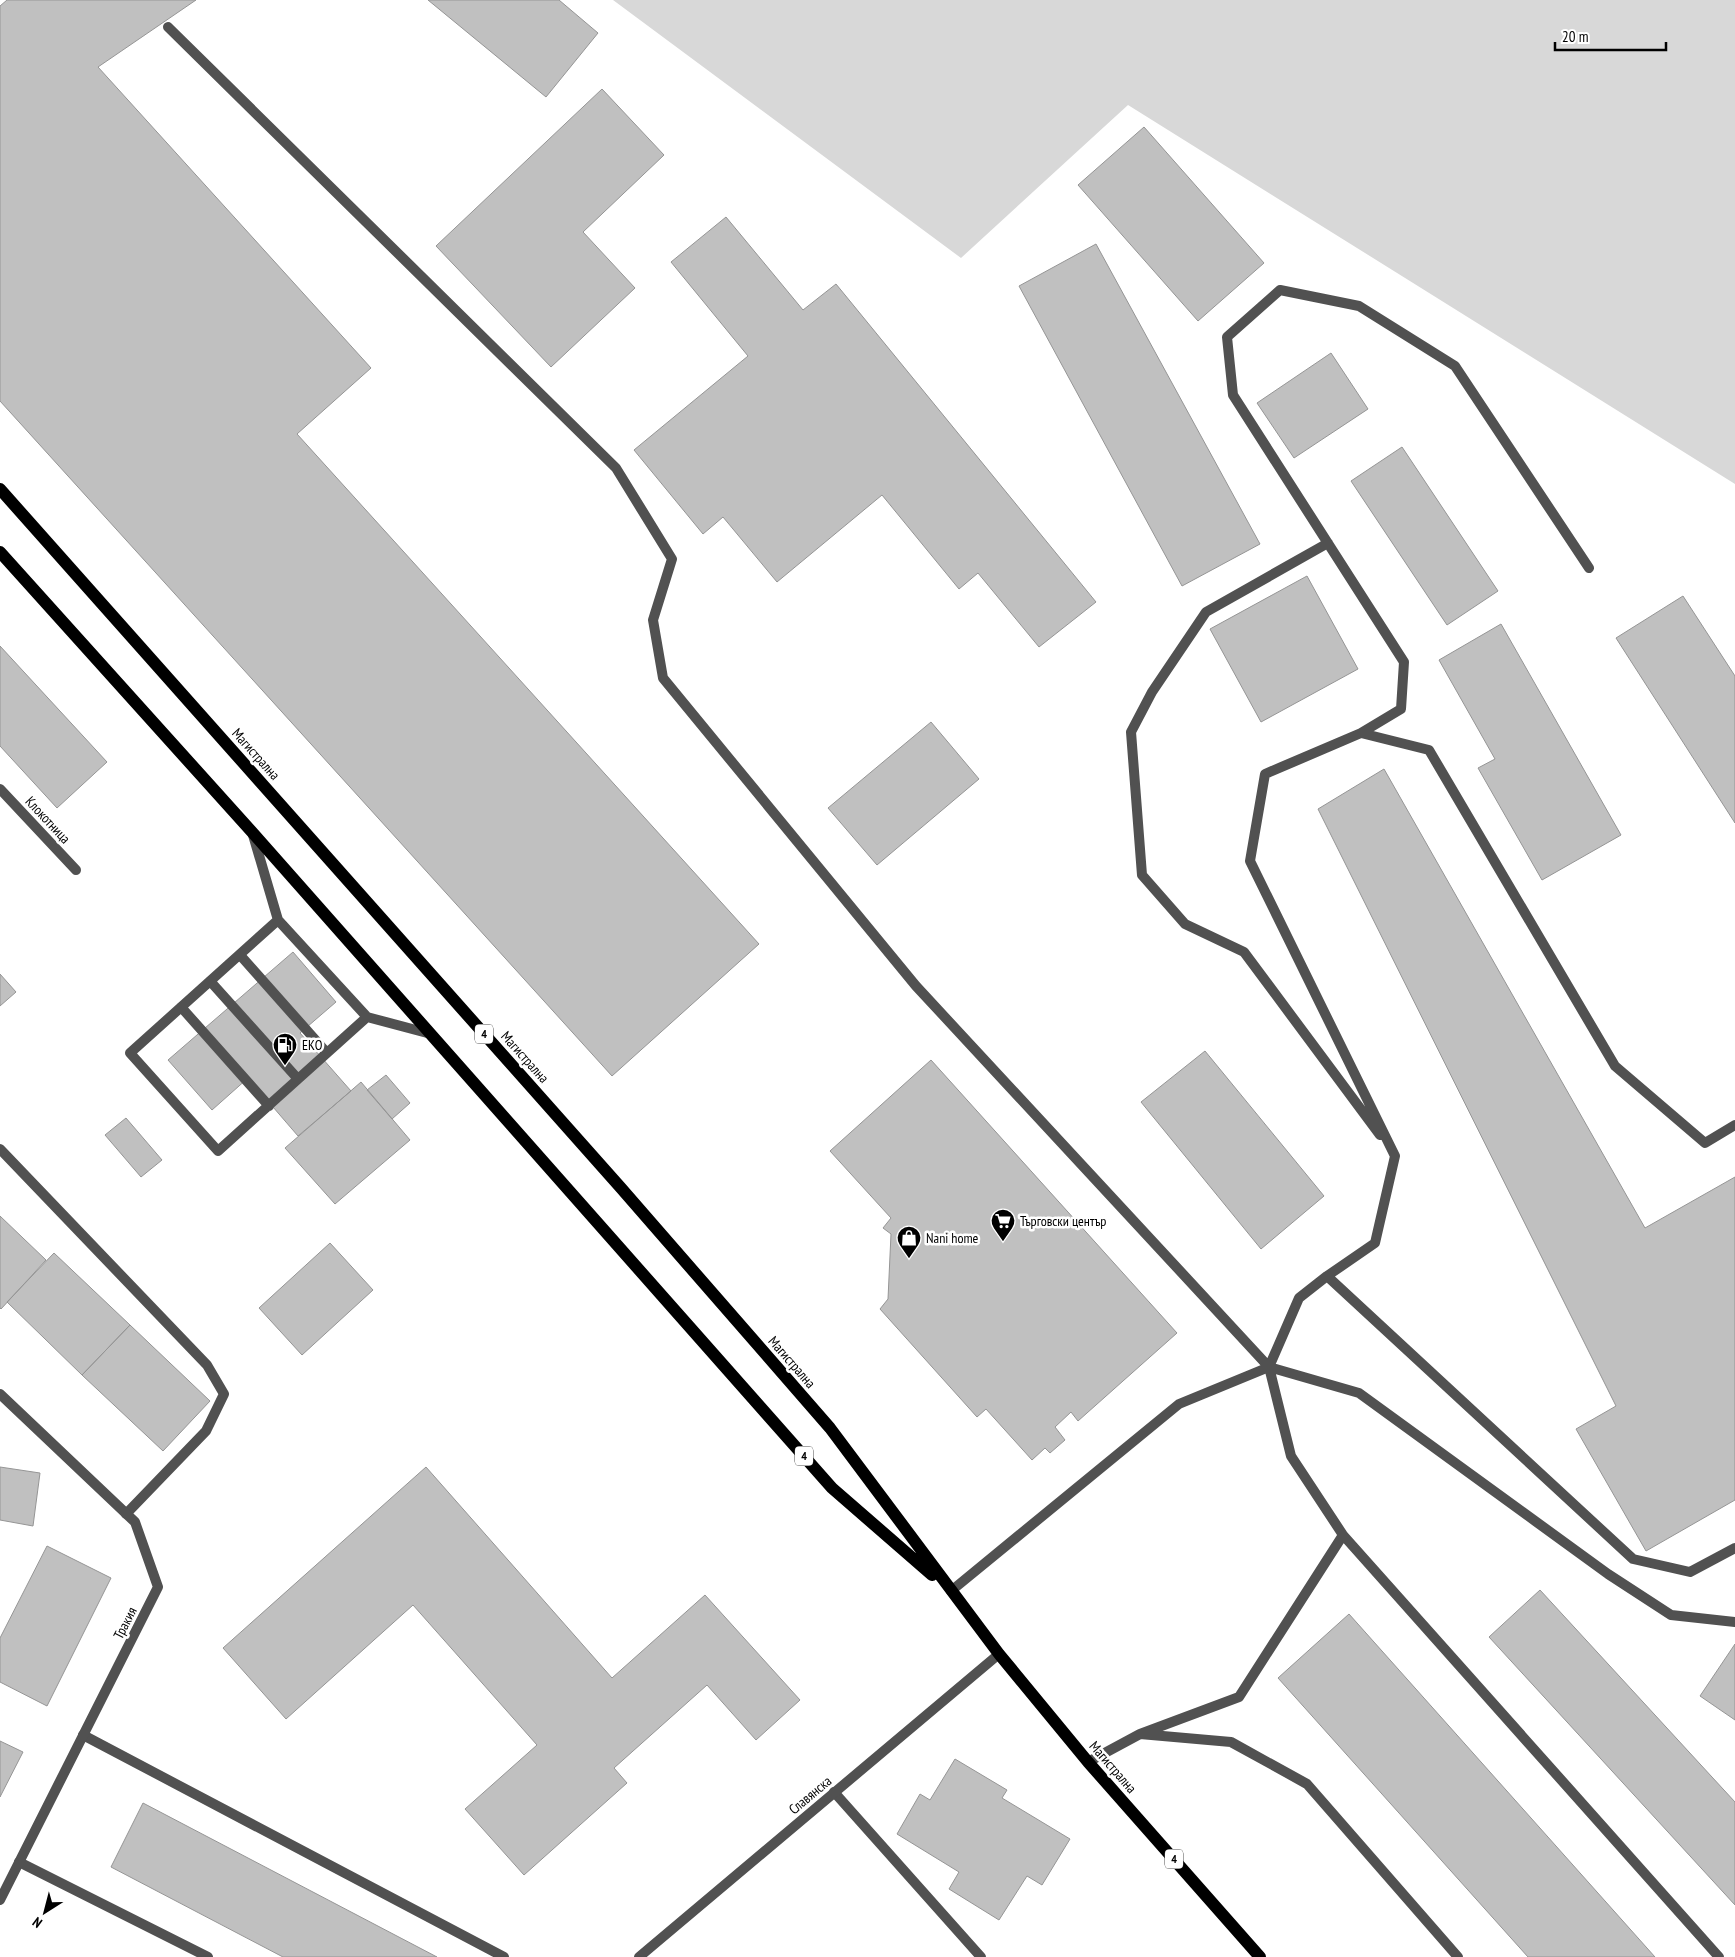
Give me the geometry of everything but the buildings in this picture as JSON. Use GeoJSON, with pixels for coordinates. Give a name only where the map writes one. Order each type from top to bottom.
{"type":"FeatureCollection","features":[{"type":"Feature","properties":{"kind":"main road","name":"Магистрална"},"geometry":{"type":"LineString","coordinates":[[0,489],[602,1166],[830,1428],[999,1654],[1088,1762],[1260,1957]]}},
{"type":"Feature","properties":{"kind":"main road","name":"Магистрална"},"geometry":{"type":"LineString","coordinates":[[0,552],[252,832],[832,1488],[951,1591]]}},
{"type":"Feature","properties":{"kind":"street"},"geometry":{"type":"LineString","coordinates":[[168,27],[616,468],[672,559],[653,620],[663,678],[916,986],[1269,1367],[1291,1456],[1343,1535],[1719,1957]]}},
{"type":"Feature","properties":{"kind":"street"},"geometry":{"type":"LineString","coordinates":[[1269,1367],[1299,1298],[1375,1243],[1395,1156],[1250,861],[1265,774],[1361,732],[1401,709],[1404,662],[1233,395],[1227,338],[1280,290],[1359,306],[1455,366],[1590,568]]}},
{"type":"Feature","properties":{"kind":"street"},"geometry":{"type":"LineString","coordinates":[[1328,543],[1206,612],[1152,692],[1131,732],[1142,875],[1186,924],[1244,952],[1395,1156]]}},
{"type":"Feature","properties":{"kind":"street"},"geometry":{"type":"LineString","coordinates":[[1361,732],[1430,750],[1615,1066],[1705,1143],[1735,1125]]}},
{"type":"Feature","properties":{"kind":"street","name":"Клокотница"},"geometry":{"type":"LineString","coordinates":[[0,789],[76,870]]}},
{"type":"Feature","properties":{"kind":"street"},"geometry":{"type":"LineString","coordinates":[[252,832],[278,920],[367,1018],[431,1034]]}},
{"type":"Feature","properties":{"kind":"street"},"geometry":{"type":"LineString","coordinates":[[278,920],[130,1053],[218,1151],[367,1018]]}},
{"type":"Feature","properties":{"kind":"street"},"geometry":{"type":"LineString","coordinates":[[240,954],[328,1053]]}},
{"type":"Feature","properties":{"kind":"street"},"geometry":{"type":"LineString","coordinates":[[210,981],[298,1079]]}},
{"type":"Feature","properties":{"kind":"street"},"geometry":{"type":"LineString","coordinates":[[181,1007],[269,1106]]}},
{"type":"Feature","properties":{"kind":"street"},"geometry":{"type":"LineString","coordinates":[[0,1149],[207,1365],[224,1394],[206,1430],[126,1514]]}},
{"type":"Feature","properties":{"kind":"street"},"geometry":{"type":"LineString","coordinates":[[1327,1276],[1633,1559],[1690,1572],[1735,1548]]}},
{"type":"Feature","properties":{"kind":"street"},"geometry":{"type":"LineString","coordinates":[[951,1591],[1179,1404],[1269,1367],[1358,1393],[1608,1574],[1671,1615],[1735,1622]]}},
{"type":"Feature","properties":{"kind":"street","name":"Тракия"},"geometry":{"type":"LineString","coordinates":[[0,1394],[135,1522],[158,1587],[0,1900]]}},
{"type":"Feature","properties":{"kind":"street"},"geometry":{"type":"LineString","coordinates":[[1088,1762],[1140,1734],[1239,1696],[1343,1535]]}},
{"type":"Feature","properties":{"kind":"street","name":"Славянска"},"geometry":{"type":"LineString","coordinates":[[639,1957],[999,1654]]}},
{"type":"Feature","properties":{"kind":"street"},"geometry":{"type":"LineString","coordinates":[[1140,1734],[1230,1742],[1307,1784],[1458,1957]]}},
{"type":"Feature","properties":{"kind":"street"},"geometry":{"type":"LineString","coordinates":[[84,1735],[504,1957]]}},
{"type":"Feature","properties":{"kind":"street"},"geometry":{"type":"LineString","coordinates":[[834,1792],[981,1957]]}},
{"type":"Feature","properties":{"kind":"street"},"geometry":{"type":"LineString","coordinates":[[19,1862],[208,1957]]}},
{"type":"Feature","properties":{"kind":"shaded area"},"geometry":{"type":"Polygon","coordinates":[[[613,0],[1735,0],[1735,484],[1128,105],[961,258],[613,0]]]}},
{"type":"Feature","properties":{"kind":"place","name":"EKO"},"geometry":{"type":"Point","coordinates":[285,1066]}},
{"type":"Feature","properties":{"kind":"place","name":"Търговски център"},"geometry":{"type":"Point","coordinates":[1003,1242]}},
{"type":"Feature","properties":{"kind":"place","name":"Nani home"},"geometry":{"type":"Point","coordinates":[909,1259]}}]}
